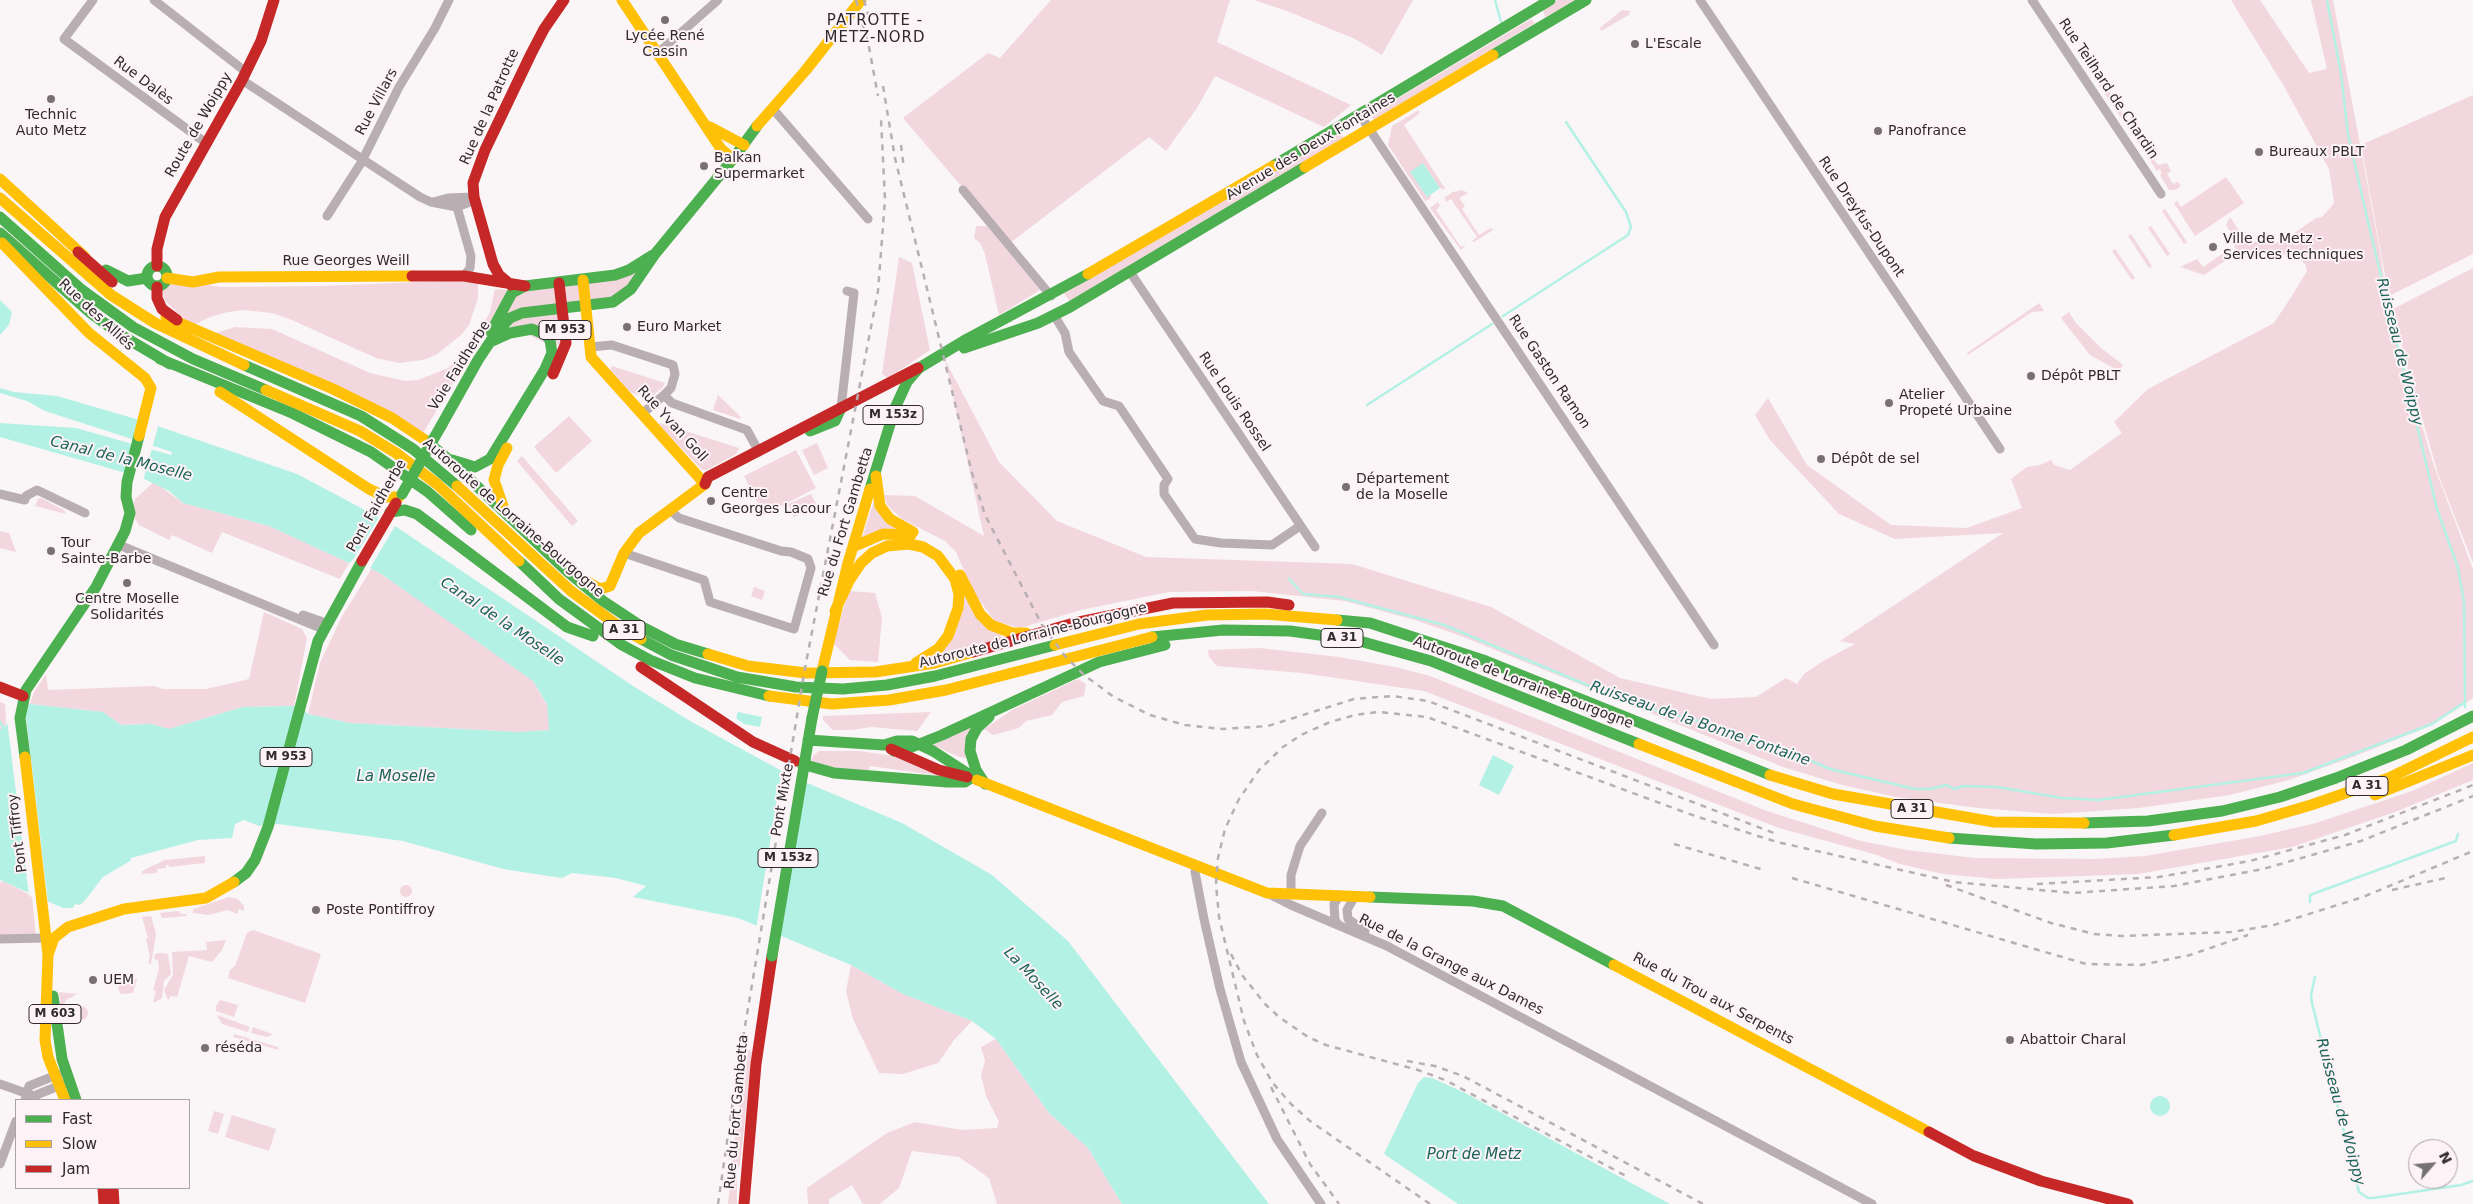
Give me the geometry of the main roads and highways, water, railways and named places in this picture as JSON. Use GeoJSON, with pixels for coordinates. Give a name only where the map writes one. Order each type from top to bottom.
{"type":"FeatureCollection","features":[{"type":"Feature","properties":{"kind":"main road","name":"Route de Woippy"},"geometry":{"type":"LineString","coordinates":[[157,266],[157,249],[165,217],[244,76],[262,37],[274,0]]}},
{"type":"Feature","properties":{"kind":"main road","name":"Rue de la Patrotte"},"geometry":{"type":"LineString","coordinates":[[512,285],[499,274],[493,264],[474,198],[473,183],[505,107],[544,29],[564,0]]}},
{"type":"Feature","properties":{"kind":"main road"},"geometry":{"type":"LineString","coordinates":[[622,0],[721,149],[733,159]]}},
{"type":"Feature","properties":{"kind":"main road","name":"M 953"},"geometry":{"type":"LineString","coordinates":[[563,308],[586,306],[620,299],[645,272],[655,254],[733,159],[754,129],[765,119],[861,0]]}},
{"type":"Feature","properties":{"kind":"main road","name":"Avenue des Deux Fontaines"},"geometry":{"type":"LineString","coordinates":[[705,484],[708,477],[759,452],[1046,298],[1360,115],[1550,0]]}},
{"type":"Feature","properties":{"kind":"main road","name":"Avenue des Deux Fontaines"},"geometry":{"type":"LineString","coordinates":[[932,360],[1052,317],[1370,130],[1586,0]]}},
{"type":"Feature","properties":{"kind":"main road"},"geometry":{"type":"LineString","coordinates":[[704,122],[717,132],[744,145]]}},
{"type":"Feature","properties":{"kind":"main road"},"geometry":{"type":"LineString","coordinates":[[0,179],[78,252],[115,284],[147,307],[184,326],[367,405],[415,432],[448,459],[568,572],[603,601],[644,628],[675,644],[748,666],[806,674],[840,674],[900,669],[935,663],[1074,623]]}},
{"type":"Feature","properties":{"kind":"main road","name":"Autoroute de Lorraine-Bourgogne"},"geometry":{"type":"LineString","coordinates":[[0,198],[111,295],[155,324],[198,346],[327,400],[385,430],[450,478],[548,571],[594,610],[639,639],[699,666],[737,677],[773,684],[843,689],[887,685],[935,676],[1073,639],[1173,618],[1265,614],[1370,623],[1486,661],[1752,769],[1833,794],[1994,822],[2051,824],[2148,821],[2222,811],[2280,797],[2336,778],[2406,750],[2473,716]]}},
{"type":"Feature","properties":{"kind":"main road","name":"Autoroute de Lorraine-Bourgogne"},"geometry":{"type":"LineString","coordinates":[[0,217],[82,290],[140,332],[192,360],[320,412],[360,431],[396,453],[437,484],[560,599],[622,645],[650,660],[686,675],[730,689],[765,696],[832,704],[890,700],[919,695],[1116,645],[1186,633],[1223,630],[1290,631],[1356,640],[1395,650],[1490,683],[1759,792],[1875,826],[1992,842],[2075,844],[2152,839],[2256,821],[2328,800],[2389,778],[2473,737]]}},
{"type":"Feature","properties":{"kind":"main road"},"geometry":{"type":"LineString","coordinates":[[0,232],[92,314],[121,335],[248,410],[369,490],[386,497],[400,496]]}},
{"type":"Feature","properties":{"kind":"main road","name":"Rue des Alliés"},"geometry":{"type":"LineString","coordinates":[[0,242],[89,333],[150,384],[149,400],[127,482],[126,497],[130,513],[119,545],[96,587],[22,700]]}},
{"type":"Feature","properties":{"kind":"main road"},"geometry":{"type":"LineString","coordinates":[[78,252],[119,278],[128,281],[147,278]]}},
{"type":"Feature","properties":{"kind":"main road","name":"M 953"},"geometry":{"type":"LineString","coordinates":[[478,360],[512,293],[525,286],[615,275],[629,270],[655,254]]}},
{"type":"Feature","properties":{"kind":"main road"},"geometry":{"type":"LineString","coordinates":[[157,266],[164,268],[168,278],[163,285],[157,286],[152,285],[147,278],[150,270],[157,266]]}},
{"type":"Feature","properties":{"kind":"main road","name":"Rue Georges Weill"},"geometry":{"type":"LineString","coordinates":[[168,278],[193,282],[219,277],[464,276],[525,286]]}},
{"type":"Feature","properties":{"kind":"main road"},"geometry":{"type":"LineString","coordinates":[[583,280],[586,306]]}},
{"type":"Feature","properties":{"kind":"main road","name":"M 953"},"geometry":{"type":"LineString","coordinates":[[504,511],[494,480],[498,465],[553,374],[564,352],[566,343],[559,283]]}},
{"type":"Feature","properties":{"kind":"main road"},"geometry":{"type":"LineString","coordinates":[[157,286],[157,298],[162,309],[184,326]]}},
{"type":"Feature","properties":{"kind":"main road","name":"Rue Yvan Goll"},"geometry":{"type":"LineString","coordinates":[[568,572],[600,588],[606,589],[614,581],[624,553],[638,533],[705,484],[595,362],[590,347],[586,306]]}},
{"type":"Feature","properties":{"kind":"main road","name":"Voie Faidherbe"},"geometry":{"type":"LineString","coordinates":[[441,426],[478,360],[500,328],[516,315],[563,308]]}},
{"type":"Feature","properties":{"kind":"main road"},"geometry":{"type":"LineString","coordinates":[[448,459],[476,467],[490,459],[545,369],[552,353],[550,340],[546,335],[532,329],[510,332],[490,342]]}},
{"type":"Feature","properties":{"kind":"main road"},"geometry":{"type":"LineString","coordinates":[[160,359],[292,413],[371,452],[428,492],[592,636],[753,742],[801,762],[834,772],[947,782],[965,782],[971,778]]}},
{"type":"Feature","properties":{"kind":"main road","name":"Rue du Fort Gambetta"},"geometry":{"type":"LineString","coordinates":[[822,671],[835,610],[898,399],[913,374],[932,360]]}},
{"type":"Feature","properties":{"kind":"main road","name":"Pont Faidherbe"},"geometry":{"type":"LineString","coordinates":[[48,955],[54,938],[68,927],[124,909],[195,900],[222,891],[246,873],[261,847],[322,624],[335,607],[441,426]]}},
{"type":"Feature","properties":{"kind":"main road"},"geometry":{"type":"LineString","coordinates":[[876,476],[880,506],[890,519],[924,537],[945,552],[955,564],[980,614],[1000,630],[1024,633],[1140,608],[1173,603],[1208,602],[1267,602],[1336,613],[1370,623]]}},
{"type":"Feature","properties":{"kind":"main road"},"geometry":{"type":"LineString","coordinates":[[390,512],[405,510],[417,514],[567,627],[592,636]]}},
{"type":"Feature","properties":{"kind":"main road"},"geometry":{"type":"LineString","coordinates":[[855,546],[882,534],[909,534],[924,537]]}},
{"type":"Feature","properties":{"kind":"main road"},"geometry":{"type":"LineString","coordinates":[[835,610],[849,580],[861,563],[872,553],[887,546],[909,544],[923,547],[938,556],[948,567],[959,594],[955,623],[938,649],[920,661],[900,669]]}},
{"type":"Feature","properties":{"kind":"main road"},"geometry":{"type":"LineString","coordinates":[[808,740],[889,748],[920,744],[994,712],[1099,662],[1171,644],[1186,633]]}},
{"type":"Feature","properties":{"kind":"main road"},"geometry":{"type":"LineString","coordinates":[[641,667],[712,692],[760,703],[816,708],[832,704]]}},
{"type":"Feature","properties":{"kind":"main road","name":"Pont Mixte"},"geometry":{"type":"LineString","coordinates":[[761,1023],[801,762],[808,740],[822,671]]}},
{"type":"Feature","properties":{"kind":"main road"},"geometry":{"type":"LineString","coordinates":[[0,688],[22,700]]}},
{"type":"Feature","properties":{"kind":"main road","name":"Pont Tiffroy"},"geometry":{"type":"LineString","coordinates":[[22,700],[20,718],[48,955]]}},
{"type":"Feature","properties":{"kind":"main road"},"geometry":{"type":"LineString","coordinates":[[986,784],[976,770],[970,751],[971,739],[977,728],[994,712]]}},
{"type":"Feature","properties":{"kind":"main road"},"geometry":{"type":"LineString","coordinates":[[812,718],[823,734],[834,742]]}},
{"type":"Feature","properties":{"kind":"main road"},"geometry":{"type":"LineString","coordinates":[[920,744],[967,773],[971,778]]}},
{"type":"Feature","properties":{"kind":"main road"},"geometry":{"type":"LineString","coordinates":[[889,748],[939,770],[971,778]]}},
{"type":"Feature","properties":{"kind":"main road"},"geometry":{"type":"LineString","coordinates":[[2256,821],[2282,820],[2358,801],[2473,754]]}},
{"type":"Feature","properties":{"kind":"main road","name":"Rue de la Grange aux Dames"},"geometry":{"type":"LineString","coordinates":[[971,778],[1267,893]]}},
{"type":"Feature","properties":{"kind":"main road","name":"Rue du Trou aux Serpents"},"geometry":{"type":"LineString","coordinates":[[1267,893],[1473,901],[1503,906],[1974,1156],[2042,1181],[2128,1204]]}},
{"type":"Feature","properties":{"kind":"main road","name":"M 603"},"geometry":{"type":"LineString","coordinates":[[48,955],[46,988],[56,1055],[62,1080],[71,1099]]}},
{"type":"Feature","properties":{"kind":"main road","name":"M 603"},"geometry":{"type":"LineString","coordinates":[[48,955],[65,1099]]}},
{"type":"Feature","properties":{"kind":"main road","name":"Rue du Fort Gambetta"},"geometry":{"type":"LineString","coordinates":[[744,1204],[761,1023]]}},
{"type":"Feature","properties":{"kind":"main road","name":"M 603"},"geometry":{"type":"LineString","coordinates":[[62,1080],[75,1099]]}},
{"type":"Feature","properties":{"kind":"main road"},"geometry":{"type":"LineString","coordinates":[[102,1189],[104,1204]]}},
{"type":"Feature","properties":{"kind":"main road"},"geometry":{"type":"LineString","coordinates":[[113,1189],[114,1204]]}},
{"type":"Feature","properties":{"kind":"water"},"geometry":{"type":"Polygon","coordinates":[[[1423,163],[1440,188],[1427,197],[1410,172],[1423,163]]]}},
{"type":"Feature","properties":{"kind":"water"},"geometry":{"type":"Polygon","coordinates":[[[0,300],[12,312],[9,325],[0,335],[0,300]]]}},
{"type":"Feature","properties":{"kind":"water"},"geometry":{"type":"Polygon","coordinates":[[[0,388],[14,392],[57,396],[143,421],[297,474],[395,526],[633,686],[690,721],[793,777],[902,823],[992,875],[1068,941],[1269,1204],[1122,1204],[1088,1148],[1049,1113],[996,1039],[972,1021],[903,994],[851,965],[738,918],[633,897],[646,886],[616,878],[572,873],[562,878],[503,869],[403,841],[278,824],[259,826],[244,820],[235,824],[232,838],[198,840],[131,858],[130,861],[103,877],[86,899],[80,905],[75,904],[73,908],[63,908],[0,880],[0,730],[30,704],[103,712],[121,725],[151,724],[169,729],[243,707],[294,706],[303,709],[308,714],[350,723],[518,732],[549,730],[547,704],[533,681],[380,573],[353,560],[349,563],[269,526],[183,503],[169,491],[140,477],[0,437],[0,423],[76,428],[171,455],[172,452],[45,411],[27,401],[0,393],[0,388]]]}},
{"type":"Feature","properties":{"kind":"water"},"geometry":{"type":"Polygon","coordinates":[[[738,712],[762,717],[760,727],[744,724],[736,718],[738,712]]]}},
{"type":"Feature","properties":{"kind":"water"},"geometry":{"type":"Polygon","coordinates":[[[1493,755],[1514,766],[1499,795],[1479,785],[1493,755]]]}},
{"type":"Feature","properties":{"kind":"water","name":"Port de Metz"},"geometry":{"type":"Polygon","coordinates":[[[1424,1077],[1432,1078],[1463,1092],[1670,1204],[1458,1204],[1384,1154],[1418,1083],[1424,1077]]]}},
{"type":"Feature","properties":{"kind":"water"},"geometry":{"type":"Polygon","coordinates":[[[2160,1096],[2167,1099],[2170,1106],[2167,1113],[2160,1116],[2153,1113],[2150,1106],[2153,1099],[2160,1096]]]}},
{"type":"Feature","properties":{"kind":"waterway","name":"Ruisseau de la Bonne Fontaine"},"geometry":{"type":"LineString","coordinates":[[1495,0],[1501,22]]}},
{"type":"Feature","properties":{"kind":"waterway","name":"Ruisseau de Woippy"},"geometry":{"type":"LineString","coordinates":[[2327,0],[2341,74],[2348,134],[2368,222],[2437,509],[2458,568],[2464,602],[2465,702]]}},
{"type":"Feature","properties":{"kind":"waterway","name":"Ruisseau de la Bonne Fontaine"},"geometry":{"type":"LineString","coordinates":[[1503,316],[1628,235],[1631,227],[1626,212],[1566,122]]}},
{"type":"Feature","properties":{"kind":"waterway","name":"Ruisseau de la Bonne Fontaine"},"geometry":{"type":"LineString","coordinates":[[1367,405],[1492,324]]}},
{"type":"Feature","properties":{"kind":"waterway","name":"Ruisseau de la Bonne Fontaine"},"geometry":{"type":"LineString","coordinates":[[1289,579],[1303,594],[1339,597],[1444,625],[1630,703],[1710,724],[1739,738],[1783,753],[1795,754],[1830,769],[1915,789],[1931,789],[1946,785],[1955,789],[1963,786],[1997,787],[2062,798],[2098,800],[2303,773],[2432,724],[2465,702],[2465,707]]}},
{"type":"Feature","properties":{"kind":"waterway"},"geometry":{"type":"LineString","coordinates":[[0,722],[3,727]]}},
{"type":"Feature","properties":{"kind":"waterway","name":"Ruisseau de Woippy"},"geometry":{"type":"LineString","coordinates":[[2310,902],[2310,895],[2456,841],[2458,834]]}},
{"type":"Feature","properties":{"kind":"waterway","name":"Ruisseau de Woippy"},"geometry":{"type":"LineString","coordinates":[[2315,977],[2311,995],[2312,1003],[2359,1192],[2368,1198],[2373,1198],[2461,1185],[2473,1181]]}},
{"type":"Feature","properties":{"kind":"railway"},"geometry":{"type":"LineString","coordinates":[[856,0],[869,47],[878,96]]}},
{"type":"Feature","properties":{"kind":"railway"},"geometry":{"type":"LineString","coordinates":[[864,0],[871,25]]}},
{"type":"Feature","properties":{"kind":"railway"},"geometry":{"type":"LineString","coordinates":[[883,86],[895,158],[972,473],[985,515],[1042,625],[1065,656],[1084,675],[1114,697],[1150,715],[1185,725],[1222,729],[1268,726],[1354,699],[1392,696],[1428,701],[1779,835]]}},
{"type":"Feature","properties":{"kind":"railway"},"geometry":{"type":"LineString","coordinates":[[718,1204],[736,1080],[805,668],[878,291],[885,200],[881,119]]}},
{"type":"Feature","properties":{"kind":"railway"},"geometry":{"type":"LineString","coordinates":[[901,145],[904,169]]}},
{"type":"Feature","properties":{"kind":"railway"},"geometry":{"type":"LineString","coordinates":[[1430,1204],[1310,1121],[1291,1104],[1272,1082],[1257,1055],[1244,1021],[1219,917],[1216,884],[1218,858],[1225,829],[1239,799],[1259,770],[1283,747],[1301,735],[1330,722],[1355,715],[1379,712],[1427,717],[1695,816],[1777,842],[1954,882],[2073,893],[2174,886],[2263,869],[2361,841],[2473,796]]}},
{"type":"Feature","properties":{"kind":"railway"},"geometry":{"type":"LineString","coordinates":[[2037,884],[2159,877],[2250,861],[2345,835],[2473,785]]}},
{"type":"Feature","properties":{"kind":"railway"},"geometry":{"type":"LineString","coordinates":[[1674,844],[1764,870]]}},
{"type":"Feature","properties":{"kind":"railway"},"geometry":{"type":"LineString","coordinates":[[1946,885],[2051,923],[2094,934],[2122,936],[2231,932],[2274,925],[2363,897],[2473,851]]}},
{"type":"Feature","properties":{"kind":"railway"},"geometry":{"type":"LineString","coordinates":[[2392,890],[2450,877]]}},
{"type":"Feature","properties":{"kind":"railway"},"geometry":{"type":"LineString","coordinates":[[1792,878],[2086,964],[2141,965],[2190,955],[2248,935]]}},
{"type":"Feature","properties":{"kind":"railway"},"geometry":{"type":"LineString","coordinates":[[1231,954],[1242,975],[1265,1004],[1279,1017],[1308,1037],[1326,1045],[1418,1070],[1445,1080],[1628,1177]]}},
{"type":"Feature","properties":{"kind":"railway"},"geometry":{"type":"LineString","coordinates":[[1407,1061],[1435,1066],[1463,1076],[1703,1204]]}},
{"type":"Feature","properties":{"kind":"railway"},"geometry":{"type":"LineString","coordinates":[[1271,1087],[1310,1164],[1339,1204]]}},
{"type":"Feature","properties":{"kind":"place","name":"Lycée René Cassin"},"geometry":{"type":"Point","coordinates":[665,20]}},
{"type":"Feature","properties":{"kind":"place","name":"L'Escale"},"geometry":{"type":"Point","coordinates":[1635,44]}},
{"type":"Feature","properties":{"kind":"place","name":"Technic Auto Metz"},"geometry":{"type":"Point","coordinates":[51,99]}},
{"type":"Feature","properties":{"kind":"place","name":"Panofrance"},"geometry":{"type":"Point","coordinates":[1878,131]}},
{"type":"Feature","properties":{"kind":"place","name":"Bureaux PBLT"},"geometry":{"type":"Point","coordinates":[2259,152]}},
{"type":"Feature","properties":{"kind":"place","name":"Balkan Supermarket"},"geometry":{"type":"Point","coordinates":[704,166]}},
{"type":"Feature","properties":{"kind":"place","name":"Ville de Metz - Services techniques"},"geometry":{"type":"Point","coordinates":[2213,247]}},
{"type":"Feature","properties":{"kind":"place","name":"Euro Market"},"geometry":{"type":"Point","coordinates":[627,327]}},
{"type":"Feature","properties":{"kind":"place","name":"Dépôt PBLT"},"geometry":{"type":"Point","coordinates":[2031,376]}},
{"type":"Feature","properties":{"kind":"place","name":"Atelier Propeté Urbaine"},"geometry":{"type":"Point","coordinates":[1889,403]}},
{"type":"Feature","properties":{"kind":"place","name":"Dépôt de sel"},"geometry":{"type":"Point","coordinates":[1821,459]}},
{"type":"Feature","properties":{"kind":"place","name":"Département de la Moselle"},"geometry":{"type":"Point","coordinates":[1346,487]}},
{"type":"Feature","properties":{"kind":"place","name":"Centre Georges Lacour"},"geometry":{"type":"Point","coordinates":[711,501]}},
{"type":"Feature","properties":{"kind":"place","name":"Tour Sainte-Barbe"},"geometry":{"type":"Point","coordinates":[51,551]}},
{"type":"Feature","properties":{"kind":"place","name":"Centre Moselle Solidarités"},"geometry":{"type":"Point","coordinates":[127,583]}},
{"type":"Feature","properties":{"kind":"place","name":"Poste Pontiffroy"},"geometry":{"type":"Point","coordinates":[316,910]}},
{"type":"Feature","properties":{"kind":"place","name":"UEM"},"geometry":{"type":"Point","coordinates":[93,980]}},
{"type":"Feature","properties":{"kind":"place","name":"Abattoir Charal"},"geometry":{"type":"Point","coordinates":[2010,1040]}},
{"type":"Feature","properties":{"kind":"place","name":"réséda"},"geometry":{"type":"Point","coordinates":[205,1048]}},
{"type":"Feature","properties":{"kind":"district","name":"PATROTTE - METZ-NORD"},"geometry":{"type":"Point","coordinates":[875,30]}},
{"type":"Feature","properties":{"kind":"water label","name":"Canal de la Moselle"},"geometry":{"type":"Point","coordinates":[121,459]}},
{"type":"Feature","properties":{"kind":"water label","name":"Canal de la Moselle"},"geometry":{"type":"Point","coordinates":[502,622]}},
{"type":"Feature","properties":{"kind":"water label","name":"La Moselle"},"geometry":{"type":"Point","coordinates":[396,777]}},
{"type":"Feature","properties":{"kind":"water label","name":"La Moselle"},"geometry":{"type":"Point","coordinates":[1033,979]}}]}
